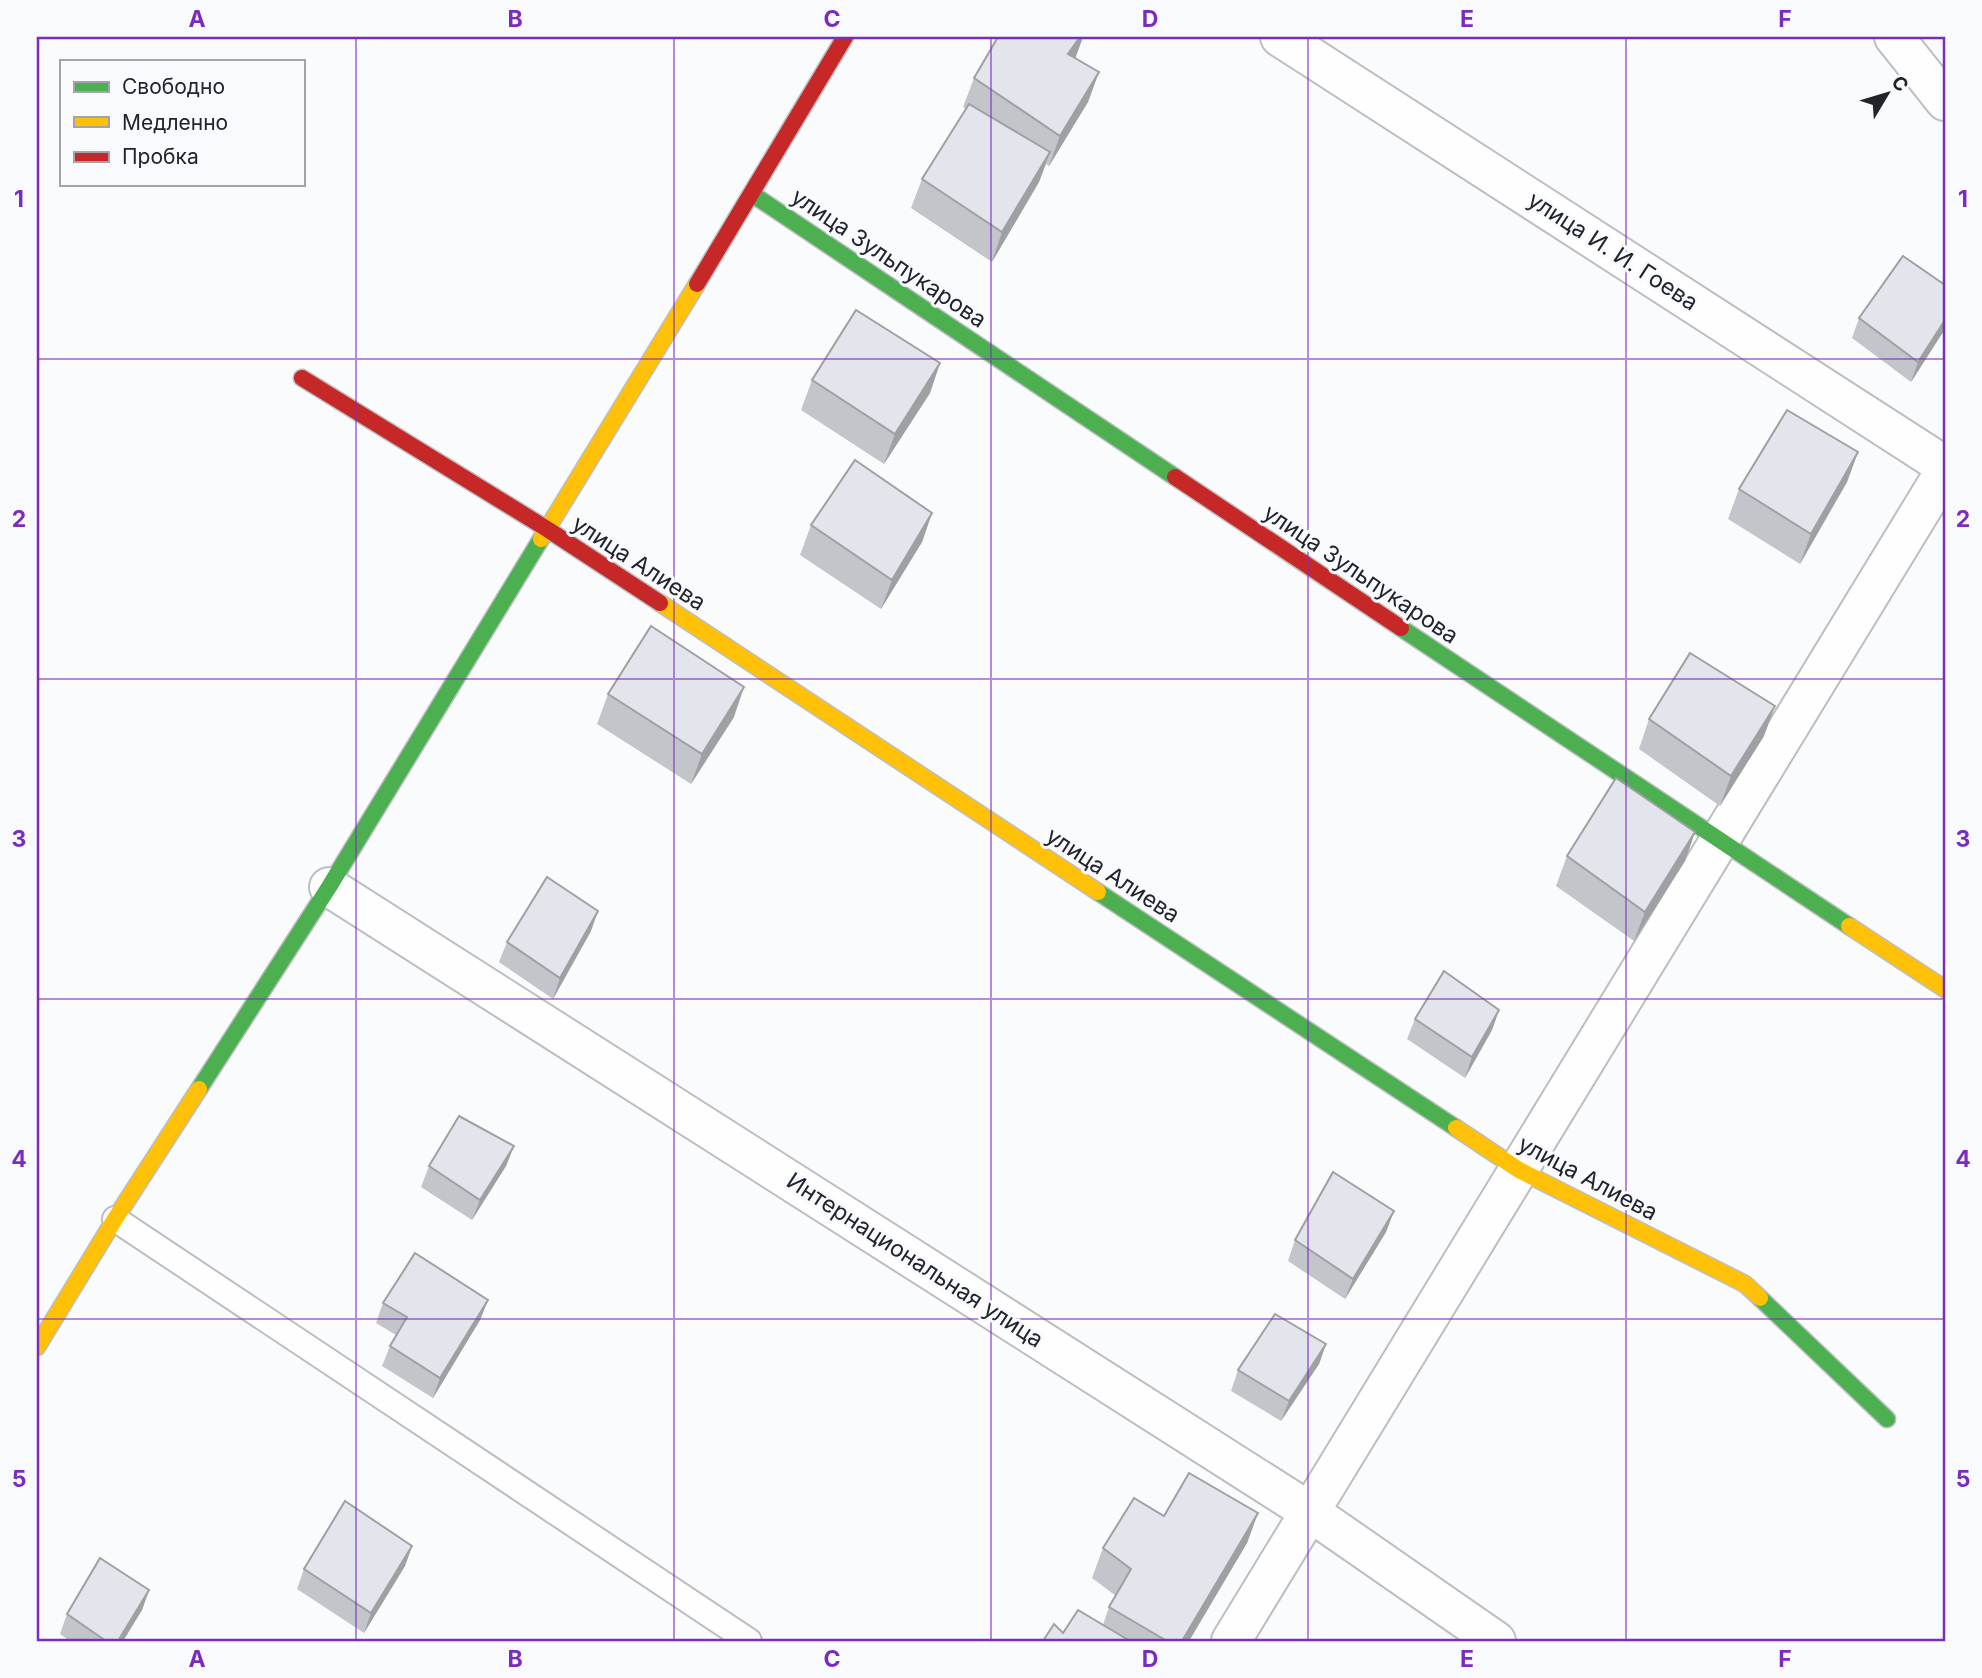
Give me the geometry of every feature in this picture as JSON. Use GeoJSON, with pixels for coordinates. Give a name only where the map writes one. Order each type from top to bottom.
{"type":"FeatureCollection","features":[{"type":"Feature","properties":{"kind":"street"},"geometry":{"type":"LineString","coordinates":[[37,1347],[115,1219],[329,887],[845,37]]}},
{"type":"Feature","properties":{"kind":"street","name":"улица И. И. Гоева"},"geometry":{"type":"LineString","coordinates":[[1280,37],[1945,466]]}},
{"type":"Feature","properties":{"kind":"street"},"geometry":{"type":"LineString","coordinates":[[1894,37],[1945,101]]}},
{"type":"Feature","properties":{"kind":"street","name":"улица Зульпукарова"},"geometry":{"type":"LineString","coordinates":[[752,194],[1945,989]]}},
{"type":"Feature","properties":{"kind":"street","name":"улица Алиева"},"geometry":{"type":"LineString","coordinates":[[302,378],[547,529],[1519,1170],[1745,1284],[1887,1419]]}},
{"type":"Feature","properties":{"kind":"street"},"geometry":{"type":"LineString","coordinates":[[1230,1641],[1721,842],[1945,471]]}},
{"type":"Feature","properties":{"kind":"street","name":"Интернациональная улица"},"geometry":{"type":"LineString","coordinates":[[329,887],[1310,1512],[1496,1641]]}},
{"type":"Feature","properties":{"kind":"lane"},"geometry":{"type":"LineString","coordinates":[[115,1219],[749,1641]]}},
{"type":"Feature","properties":{"kind":"building"},"geometry":{"type":"Polygon","coordinates":[[[998,37],[1080,37],[1068,54],[1099,72],[1060,136],[974,78],[998,37]]]}},
{"type":"Feature","properties":{"kind":"building"},"geometry":{"type":"Polygon","coordinates":[[[969,104],[1050,152],[1002,232],[922,179],[969,104]]]}},
{"type":"Feature","properties":{"kind":"building"},"geometry":{"type":"Polygon","coordinates":[[[1903,256],[1945,285],[1945,320],[1918,362],[1859,318],[1903,256]]]}},
{"type":"Feature","properties":{"kind":"building"},"geometry":{"type":"Polygon","coordinates":[[[856,310],[940,363],[895,434],[812,380],[856,310]]]}},
{"type":"Feature","properties":{"kind":"building"},"geometry":{"type":"Polygon","coordinates":[[[1787,410],[1858,452],[1811,534],[1739,489],[1787,410]]]}},
{"type":"Feature","properties":{"kind":"building"},"geometry":{"type":"Polygon","coordinates":[[[855,460],[932,513],[892,580],[811,525],[855,460]]]}},
{"type":"Feature","properties":{"kind":"building"},"geometry":{"type":"Polygon","coordinates":[[[651,626],[744,687],[702,754],[608,694],[651,626]]]}},
{"type":"Feature","properties":{"kind":"building"},"geometry":{"type":"Polygon","coordinates":[[[1690,653],[1775,706],[1731,776],[1649,719],[1690,653]]]}},
{"type":"Feature","properties":{"kind":"building"},"geometry":{"type":"Polygon","coordinates":[[[1616,778],[1695,832],[1645,912],[1567,856],[1616,778]]]}},
{"type":"Feature","properties":{"kind":"building"},"geometry":{"type":"Polygon","coordinates":[[[547,877],[598,911],[560,978],[507,942],[547,877]]]}},
{"type":"Feature","properties":{"kind":"building"},"geometry":{"type":"Polygon","coordinates":[[[1444,971],[1499,1010],[1472,1057],[1415,1019],[1444,971]]]}},
{"type":"Feature","properties":{"kind":"building"},"geometry":{"type":"Polygon","coordinates":[[[459,1116],[514,1146],[480,1200],[429,1166],[459,1116]]]}},
{"type":"Feature","properties":{"kind":"building"},"geometry":{"type":"Polygon","coordinates":[[[1333,1172],[1394,1211],[1353,1279],[1295,1240],[1333,1172]]]}},
{"type":"Feature","properties":{"kind":"building"},"geometry":{"type":"Polygon","coordinates":[[[415,1253],[488,1300],[440,1378],[390,1346],[407,1317],[383,1303],[415,1253]]]}},
{"type":"Feature","properties":{"kind":"building"},"geometry":{"type":"Polygon","coordinates":[[[1275,1314],[1326,1344],[1289,1401],[1238,1370],[1275,1314]]]}},
{"type":"Feature","properties":{"kind":"building"},"geometry":{"type":"Polygon","coordinates":[[[1189,1473],[1258,1513],[1182,1641],[1167,1641],[1109,1607],[1131,1569],[1103,1548],[1134,1498],[1164,1516],[1189,1473]]]}},
{"type":"Feature","properties":{"kind":"building"},"geometry":{"type":"Polygon","coordinates":[[[345,1501],[412,1546],[371,1613],[304,1569],[345,1501]]]}},
{"type":"Feature","properties":{"kind":"building"},"geometry":{"type":"Polygon","coordinates":[[[100,1558],[149,1590],[118,1641],[106,1641],[67,1614],[100,1558]]]}},
{"type":"Feature","properties":{"kind":"building"},"geometry":{"type":"Polygon","coordinates":[[[1078,1610],[1130,1641],[1043,1641],[1054,1624],[1063,1633],[1078,1610]]]}},
{"type":"Feature","properties":{"kind":"traffic: fast"},"geometry":{"type":"LineString","coordinates":[[752,194],[1175,477]]}},
{"type":"Feature","properties":{"kind":"traffic: fast"},"geometry":{"type":"LineString","coordinates":[[199,1089],[329,887],[541,539]]}},
{"type":"Feature","properties":{"kind":"traffic: fast"},"geometry":{"type":"LineString","coordinates":[[1401,628],[1849,926]]}},
{"type":"Feature","properties":{"kind":"traffic: fast"},"geometry":{"type":"LineString","coordinates":[[1098,892],[1456,1128]]}},
{"type":"Feature","properties":{"kind":"traffic: fast"},"geometry":{"type":"LineString","coordinates":[[1760,1298],[1887,1419]]}},
{"type":"Feature","properties":{"kind":"traffic: slow"},"geometry":{"type":"LineString","coordinates":[[541,539],[697,284]]}},
{"type":"Feature","properties":{"kind":"traffic: slow"},"geometry":{"type":"LineString","coordinates":[[660,603],[1098,892]]}},
{"type":"Feature","properties":{"kind":"traffic: slow"},"geometry":{"type":"LineString","coordinates":[[1849,926],[1945,989]]}},
{"type":"Feature","properties":{"kind":"traffic: slow"},"geometry":{"type":"LineString","coordinates":[[37,1347],[199,1089]]}},
{"type":"Feature","properties":{"kind":"traffic: slow"},"geometry":{"type":"LineString","coordinates":[[1456,1128],[1519,1170],[1745,1284],[1760,1298]]}},
{"type":"Feature","properties":{"kind":"traffic: jam"},"geometry":{"type":"LineString","coordinates":[[697,284],[845,37]]}},
{"type":"Feature","properties":{"kind":"traffic: jam"},"geometry":{"type":"LineString","coordinates":[[302,378],[547,529],[660,603]]}},
{"type":"Feature","properties":{"kind":"traffic: jam"},"geometry":{"type":"LineString","coordinates":[[1175,477],[1401,628]]}}]}
